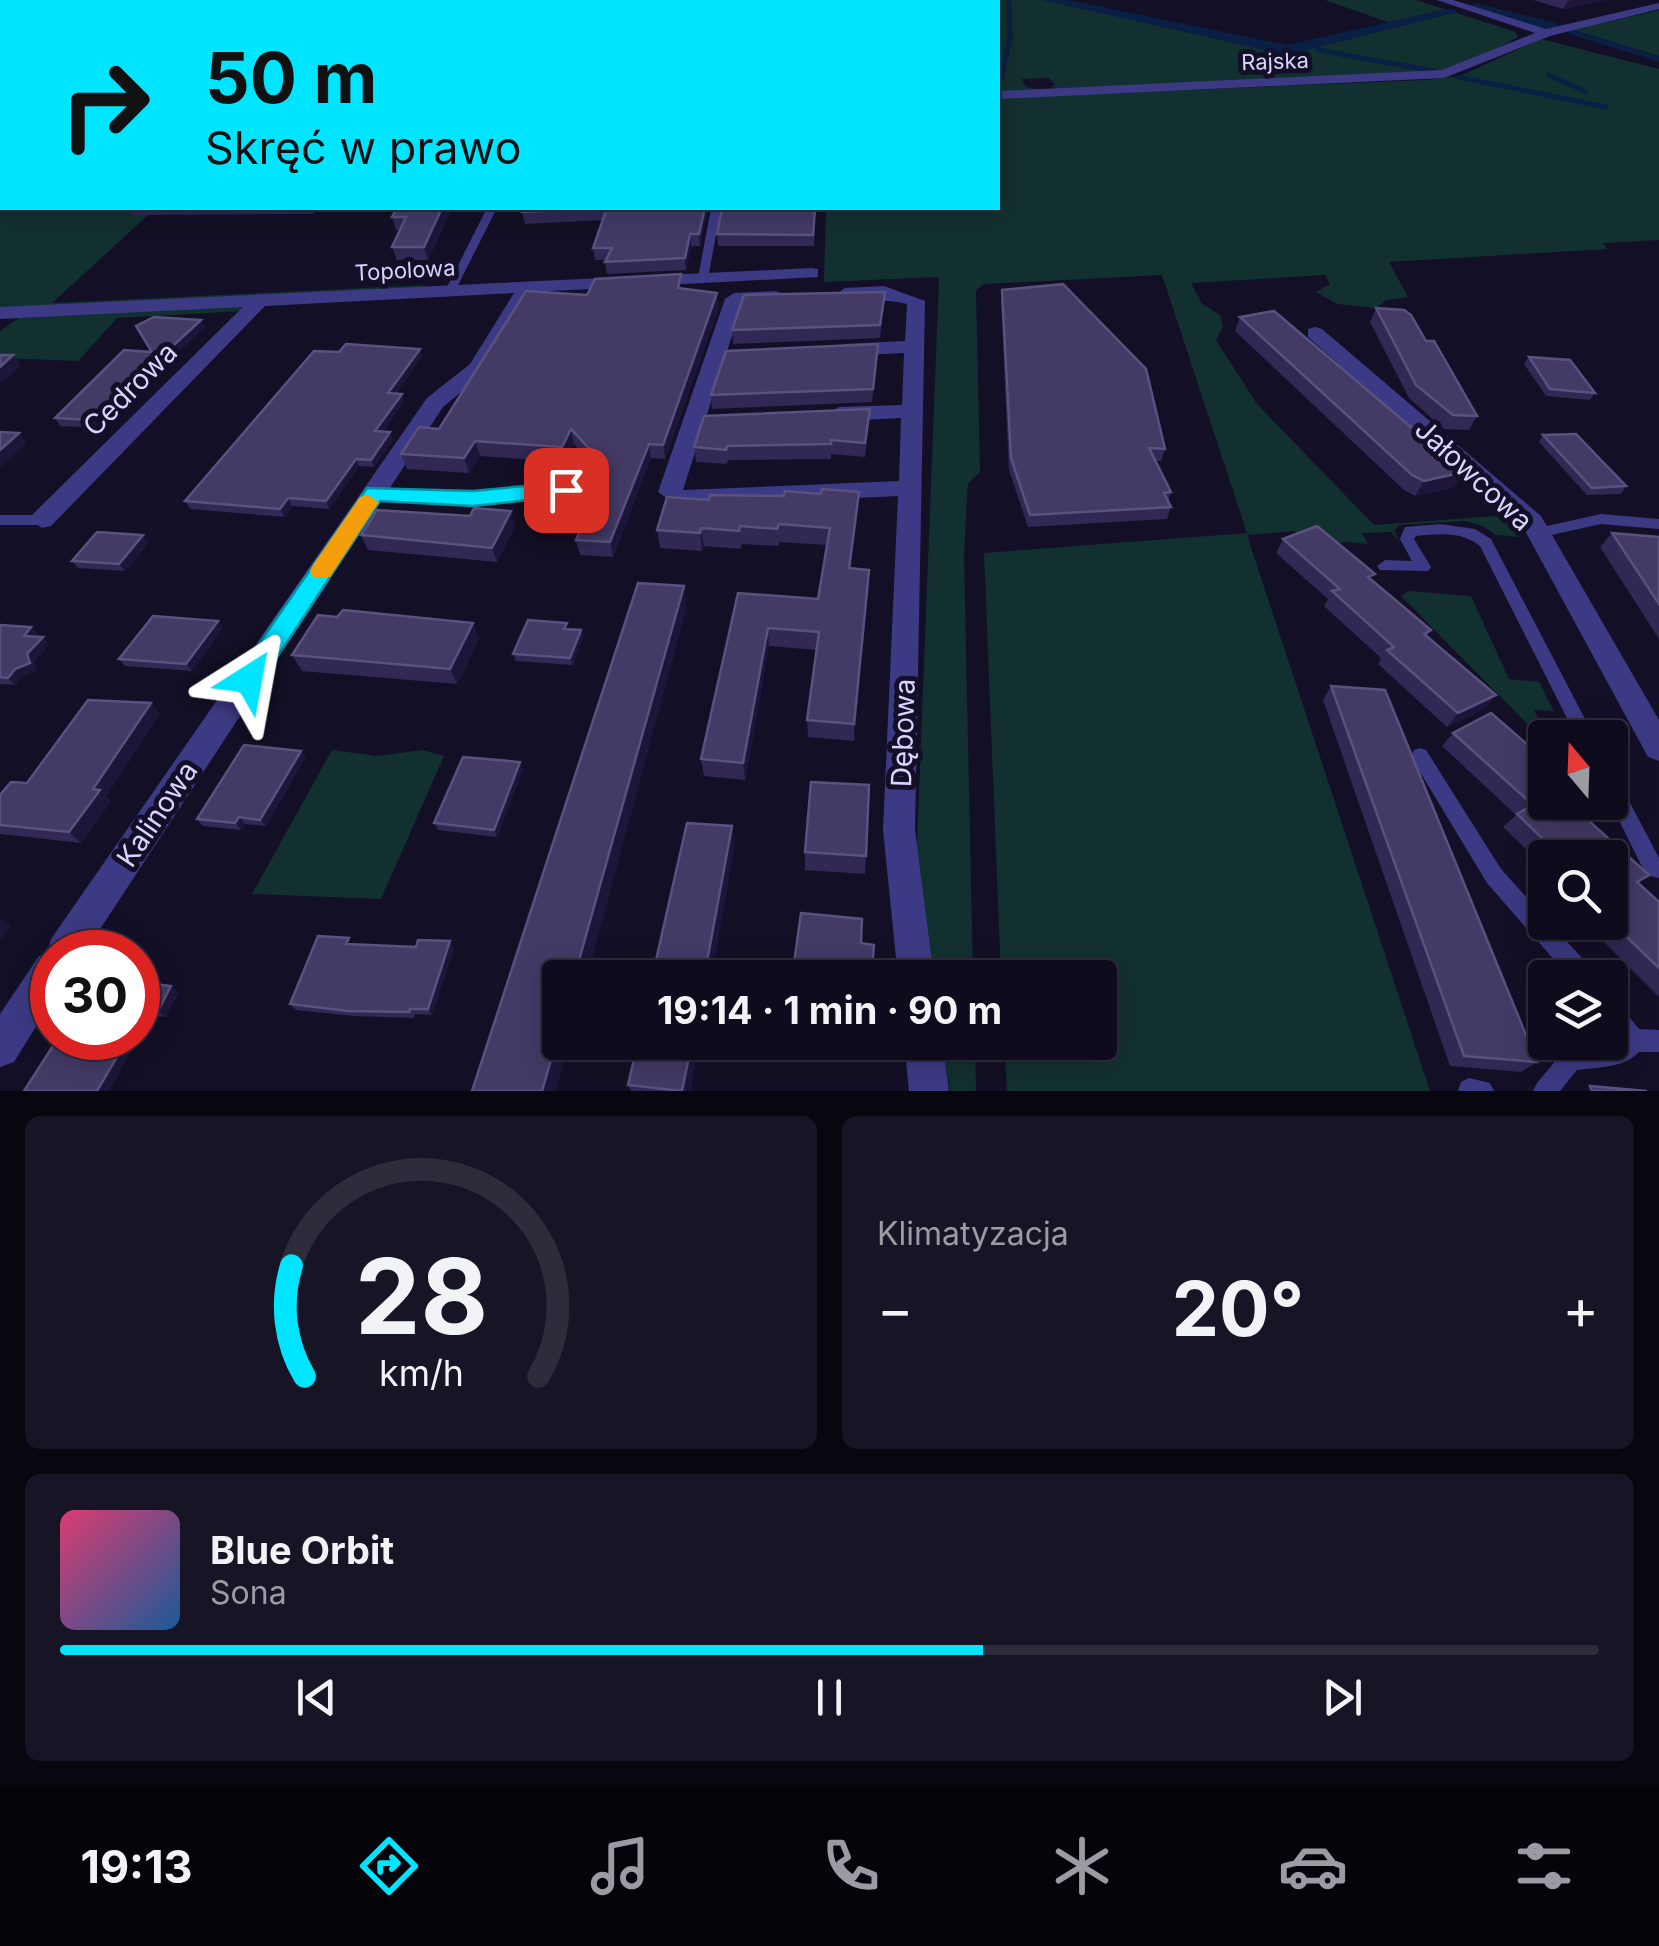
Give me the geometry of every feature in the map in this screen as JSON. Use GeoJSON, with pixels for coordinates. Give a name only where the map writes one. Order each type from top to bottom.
{"type":"FeatureCollection","features":[{"type":"Feature","properties":{"kind":"street"},"geometry":{"type":"LineString","coordinates":[[1442,0],[1546,33]]}},
{"type":"Feature","properties":{"kind":"street","name":"Rajska"},"geometry":{"type":"LineString","coordinates":[[1000,94],[1430,76],[1461,70],[1546,33],[1659,6]]}},
{"type":"Feature","properties":{"kind":"street","name":"Topolowa"},"geometry":{"type":"LineString","coordinates":[[4,316],[703,278],[816,288]]}},
{"type":"Feature","properties":{"kind":"street","name":"Kalinowa"},"geometry":{"type":"LineString","coordinates":[[79,930],[434,403],[478,368],[527,287]]}},
{"type":"Feature","properties":{"kind":"street","name":"Dębowa"},"geometry":{"type":"LineString","coordinates":[[909,488],[678,498],[670,492],[704,419],[725,355],[734,298],[816,288],[884,292],[916,300],[898,830],[914,960]]}},
{"type":"Feature","properties":{"kind":"street","name":"Cedrowa"},"geometry":{"type":"LineString","coordinates":[[42,520],[260,300]]}},
{"type":"Feature","properties":{"kind":"street","name":"Jałowcowa"},"geometry":{"type":"LineString","coordinates":[[1316,333],[1532,522],[1659,748]]}},
{"type":"Feature","properties":{"kind":"street"},"geometry":{"type":"LineString","coordinates":[[814,351],[913,347]]}},
{"type":"Feature","properties":{"kind":"street"},"geometry":{"type":"LineString","coordinates":[[812,415],[910,411]]}},
{"type":"Feature","properties":{"kind":"street"},"geometry":{"type":"LineString","coordinates":[[0,1048],[30,1002]]}},
{"type":"Feature","properties":{"kind":"street"},"geometry":{"type":"LineString","coordinates":[[926,1060],[929,1091]]}},
{"type":"Feature","properties":{"kind":"lane"},"geometry":{"type":"LineString","coordinates":[[450,291],[491,210]]}},
{"type":"Feature","properties":{"kind":"lane"},"geometry":{"type":"LineString","coordinates":[[703,278],[716,210]]}},
{"type":"Feature","properties":{"kind":"lane"},"geometry":{"type":"LineString","coordinates":[[374,493],[473,498],[566,490]]}},
{"type":"Feature","properties":{"kind":"lane"},"geometry":{"type":"LineString","coordinates":[[1538,533],[1601,519],[1659,524]]}},
{"type":"Feature","properties":{"kind":"lane"},"geometry":{"type":"LineString","coordinates":[[0,520],[42,520]]}},
{"type":"Feature","properties":{"kind":"lane"},"geometry":{"type":"LineString","coordinates":[[1385,566],[1423,568],[1408,539],[1410,530],[1462,529],[1477,534],[1486,543],[1577,720]]}},
{"type":"Feature","properties":{"kind":"lane"},"geometry":{"type":"LineString","coordinates":[[1420,756],[1494,876],[1570,960]]}},
{"type":"Feature","properties":{"kind":"lane"},"geometry":{"type":"LineString","coordinates":[[1628,818],[1657,872]]}},
{"type":"Feature","properties":{"kind":"lane"},"geometry":{"type":"LineString","coordinates":[[1628,1033],[1634,1040],[1659,1041]]}},
{"type":"Feature","properties":{"kind":"lane"},"geometry":{"type":"LineString","coordinates":[[1545,1091],[1572,1060],[1624,1051],[1634,1040]]}},
{"type":"Feature","properties":{"kind":"lane"},"geometry":{"type":"LineString","coordinates":[[1469,1090],[1482,1091]]}},
{"type":"Feature","properties":{"kind":"green space"},"geometry":{"type":"Polygon","coordinates":[[[1000,0],[1043,0],[1287,52],[1399,26],[1325,0],[1416,0],[1516,32],[1518,37],[1487,54],[1438,72],[1057,89],[1050,86],[1055,85],[1049,78],[1022,79],[1026,87],[1042,90],[1000,92],[1000,0]]]}},
{"type":"Feature","properties":{"kind":"green space"},"geometry":{"type":"Polygon","coordinates":[[[1659,10],[1659,56],[1573,30],[1659,10]]]}},
{"type":"Feature","properties":{"kind":"green space"},"geometry":{"type":"Polygon","coordinates":[[[1541,39],[1659,69],[1659,240],[1603,243],[1607,249],[1389,262],[1408,297],[1387,300],[1376,308],[1337,304],[1316,292],[1330,284],[1325,275],[1191,283],[1202,304],[1220,315],[1223,327],[1216,340],[1257,404],[1374,525],[1509,515],[1521,537],[1495,535],[1483,526],[1465,521],[1399,525],[1394,531],[1401,543],[1391,532],[1362,533],[1368,544],[1346,542],[1324,548],[1294,531],[1247,535],[1430,1091],[1007,1091],[1005,1060],[1117,1060],[1117,960],[1000,960],[984,553],[1247,533],[1162,275],[984,284],[976,290],[980,472],[968,483],[964,554],[973,960],[927,960],[916,870],[939,277],[824,282],[826,210],[1000,210],[1000,98],[1460,76],[1541,39]]]}},
{"type":"Feature","properties":{"kind":"green space"},"geometry":{"type":"Polygon","coordinates":[[[0,210],[154,210],[52,303],[425,285],[437,280],[421,287],[0,308],[0,210]]]}},
{"type":"Feature","properties":{"kind":"green space"},"geometry":{"type":"Polygon","coordinates":[[[250,305],[244,311],[117,318],[78,361],[0,358],[0,331],[19,318],[250,305]]]}},
{"type":"Feature","properties":{"kind":"green space"},"geometry":{"type":"Polygon","coordinates":[[[1409,591],[1471,596],[1509,679],[1539,682],[1554,711],[1534,710],[1540,720],[1528,720],[1528,725],[1402,595],[1409,591]]]}},
{"type":"Feature","properties":{"kind":"green space"},"geometry":{"type":"Polygon","coordinates":[[[332,750],[377,756],[423,750],[444,756],[381,899],[252,894],[332,750]]]}},
{"type":"Feature","properties":{"kind":"green space"},"geometry":{"type":"Polygon","coordinates":[[[944,1060],[975,1060],[976,1091],[950,1091],[944,1060]]]}},
{"type":"Feature","properties":{"kind":"building"},"geometry":{"type":"Polygon","coordinates":[[[396,210],[441,210],[424,247],[392,247],[406,217],[392,217],[396,210]]]}},
{"type":"Feature","properties":{"kind":"building"},"geometry":{"type":"Polygon","coordinates":[[[606,210],[705,210],[699,234],[690,234],[685,258],[605,262],[612,248],[593,248],[606,210]]]}},
{"type":"Feature","properties":{"kind":"building"},"geometry":{"type":"Polygon","coordinates":[[[722,210],[815,210],[813,235],[717,234],[722,210]]]}},
{"type":"Feature","properties":{"kind":"building"},"geometry":{"type":"Polygon","coordinates":[[[681,274],[678,288],[717,293],[663,445],[649,444],[610,542],[576,540],[606,467],[571,429],[562,447],[475,441],[464,458],[401,454],[419,427],[439,429],[526,291],[587,295],[595,279],[681,274]]]}},
{"type":"Feature","properties":{"kind":"building"},"geometry":{"type":"Polygon","coordinates":[[[1063,284],[1146,369],[1165,449],[1149,448],[1171,492],[1164,493],[1171,507],[1030,515],[1011,458],[1002,290],[1063,284]]]}},
{"type":"Feature","properties":{"kind":"building"},"geometry":{"type":"Polygon","coordinates":[[[885,292],[880,325],[732,330],[744,295],[885,292]]]}},
{"type":"Feature","properties":{"kind":"building"},"geometry":{"type":"Polygon","coordinates":[[[1376,308],[1404,310],[1411,315],[1426,341],[1434,341],[1477,416],[1453,415],[1416,385],[1376,308]]]}},
{"type":"Feature","properties":{"kind":"building"},"geometry":{"type":"Polygon","coordinates":[[[1274,311],[1464,472],[1424,481],[1412,475],[1240,317],[1274,311]]]}},
{"type":"Feature","properties":{"kind":"building"},"geometry":{"type":"Polygon","coordinates":[[[154,317],[201,320],[92,420],[55,418],[124,350],[152,352],[136,326],[154,317]]]}},
{"type":"Feature","properties":{"kind":"building"},"geometry":{"type":"Polygon","coordinates":[[[346,344],[420,349],[388,393],[402,394],[375,431],[390,432],[371,460],[356,459],[326,501],[288,498],[280,509],[185,501],[314,351],[339,352],[346,344]]]}},
{"type":"Feature","properties":{"kind":"building"},"geometry":{"type":"Polygon","coordinates":[[[878,344],[873,389],[711,395],[726,351],[878,344]]]}},
{"type":"Feature","properties":{"kind":"building"},"geometry":{"type":"Polygon","coordinates":[[[0,355],[13,355],[0,367],[0,355]]]}},
{"type":"Feature","properties":{"kind":"building"},"geometry":{"type":"Polygon","coordinates":[[[1529,357],[1570,360],[1595,393],[1550,389],[1529,357]]]}},
{"type":"Feature","properties":{"kind":"building"},"geometry":{"type":"Polygon","coordinates":[[[870,409],[865,443],[831,440],[831,444],[727,446],[726,450],[694,447],[704,416],[870,409]]]}},
{"type":"Feature","properties":{"kind":"building"},"geometry":{"type":"Polygon","coordinates":[[[0,432],[19,433],[0,450],[0,432]]]}},
{"type":"Feature","properties":{"kind":"building"},"geometry":{"type":"Polygon","coordinates":[[[1576,434],[1626,486],[1592,488],[1543,435],[1576,434]]]}},
{"type":"Feature","properties":{"kind":"building"},"geometry":{"type":"Polygon","coordinates":[[[822,489],[859,492],[849,568],[869,570],[854,724],[807,720],[819,632],[768,628],[743,763],[701,759],[738,593],[818,599],[830,528],[779,524],[777,529],[740,526],[739,531],[701,528],[700,533],[657,530],[667,497],[709,500],[710,495],[784,496],[785,491],[821,494],[822,489]]]}},
{"type":"Feature","properties":{"kind":"building"},"geometry":{"type":"Polygon","coordinates":[[[474,508],[511,511],[492,548],[361,535],[377,510],[470,516],[474,508]]]}},
{"type":"Feature","properties":{"kind":"building"},"geometry":{"type":"Polygon","coordinates":[[[1317,526],[1375,574],[1368,577],[1431,630],[1424,634],[1496,695],[1458,713],[1387,650],[1394,647],[1332,591],[1340,589],[1283,539],[1317,526]]]}},
{"type":"Feature","properties":{"kind":"building"},"geometry":{"type":"Polygon","coordinates":[[[97,532],[143,535],[119,564],[72,561],[97,532]]]}},
{"type":"Feature","properties":{"kind":"building"},"geometry":{"type":"Polygon","coordinates":[[[1612,533],[1659,537],[1659,604],[1612,533]]]}},
{"type":"Feature","properties":{"kind":"building"},"geometry":{"type":"Polygon","coordinates":[[[638,583],[684,586],[579,960],[542,960],[542,1060],[551,1060],[542,1091],[472,1091],[638,583]]]}},
{"type":"Feature","properties":{"kind":"building"},"geometry":{"type":"Polygon","coordinates":[[[343,610],[473,623],[450,669],[292,655],[318,615],[337,617],[343,610]]]}},
{"type":"Feature","properties":{"kind":"building"},"geometry":{"type":"Polygon","coordinates":[[[153,616],[218,621],[186,664],[119,659],[153,616]]]}},
{"type":"Feature","properties":{"kind":"building"},"geometry":{"type":"Polygon","coordinates":[[[528,620],[567,623],[564,629],[581,630],[570,658],[513,654],[528,620]]]}},
{"type":"Feature","properties":{"kind":"building"},"geometry":{"type":"Polygon","coordinates":[[[0,625],[31,627],[24,636],[43,637],[27,654],[30,663],[15,669],[8,678],[0,677],[0,625]]]}},
{"type":"Feature","properties":{"kind":"building"},"geometry":{"type":"Polygon","coordinates":[[[1331,686],[1385,690],[1528,1040],[1528,1060],[1537,1062],[1464,1056],[1331,686]]]}},
{"type":"Feature","properties":{"kind":"building"},"geometry":{"type":"Polygon","coordinates":[[[88,700],[151,703],[93,789],[100,790],[69,832],[0,825],[0,795],[11,782],[27,783],[88,700]]]}},
{"type":"Feature","properties":{"kind":"building"},"geometry":{"type":"Polygon","coordinates":[[[1491,713],[1528,745],[1528,800],[1453,733],[1491,713]]]}},
{"type":"Feature","properties":{"kind":"building"},"geometry":{"type":"Polygon","coordinates":[[[244,745],[301,751],[260,820],[239,817],[235,823],[197,819],[244,745]]]}},
{"type":"Feature","properties":{"kind":"building"},"geometry":{"type":"Polygon","coordinates":[[[463,757],[520,762],[494,830],[434,823],[463,757]]]}},
{"type":"Feature","properties":{"kind":"building"},"geometry":{"type":"Polygon","coordinates":[[[811,782],[869,785],[866,856],[805,852],[811,782]]]}},
{"type":"Feature","properties":{"kind":"building"},"geometry":{"type":"Polygon","coordinates":[[[1528,808],[1528,820],[1588,820],[1610,840],[1544,840],[1517,814],[1528,808]]]}},
{"type":"Feature","properties":{"kind":"building"},"geometry":{"type":"Polygon","coordinates":[[[687,823],[732,826],[707,960],[656,960],[687,823]]]}},
{"type":"Feature","properties":{"kind":"building"},"geometry":{"type":"Polygon","coordinates":[[[1628,856],[1649,875],[1637,882],[1659,902],[1659,968],[1628,938],[1628,856]]]}},
{"type":"Feature","properties":{"kind":"building"},"geometry":{"type":"Polygon","coordinates":[[[801,913],[862,919],[861,943],[874,945],[873,960],[794,960],[801,913]]]}},
{"type":"Feature","properties":{"kind":"building"},"geometry":{"type":"Polygon","coordinates":[[[318,936],[349,938],[346,944],[416,947],[418,940],[450,941],[428,1009],[348,1011],[290,1004],[318,936]]]}},
{"type":"Feature","properties":{"kind":"building"},"geometry":{"type":"Polygon","coordinates":[[[160,985],[171,986],[160,1007],[160,985]]]}},
{"type":"Feature","properties":{"kind":"building"},"geometry":{"type":"Polygon","coordinates":[[[44,1060],[115,1060],[97,1091],[24,1091],[44,1060]]]}},
{"type":"Feature","properties":{"kind":"building"},"geometry":{"type":"Polygon","coordinates":[[[634,1060],[688,1060],[682,1091],[628,1085],[634,1060]]]}},
{"type":"Feature","properties":{"kind":"building"},"geometry":{"type":"Polygon","coordinates":[[[1590,1086],[1647,1091],[1592,1091],[1590,1086]]]}},
{"type":"Feature","properties":{"kind":"waterway"},"geometry":{"type":"LineString","coordinates":[[1001,79],[1010,39],[1009,0]]}},
{"type":"Feature","properties":{"kind":"waterway"},"geometry":{"type":"LineString","coordinates":[[1049,0],[1287,50],[1451,12]]}},
{"type":"Feature","properties":{"kind":"waterway"},"geometry":{"type":"LineString","coordinates":[[1476,7],[1551,26]]}},
{"type":"Feature","properties":{"kind":"waterway"},"geometry":{"type":"LineString","coordinates":[[1571,32],[1659,59]]}},
{"type":"Feature","properties":{"kind":"waterway"},"geometry":{"type":"LineString","coordinates":[[1318,50],[1434,71]]}},
{"type":"Feature","properties":{"kind":"waterway"},"geometry":{"type":"LineString","coordinates":[[1549,75],[1586,92]]}},
{"type":"Feature","properties":{"kind":"waterway"},"geometry":{"type":"LineString","coordinates":[[1458,77],[1606,107]]}},
{"type":"Feature","properties":{"kind":"slow traffic"},"geometry":{"type":"LineString","coordinates":[[321,571],[368,502]]}},
{"type":"Feature","properties":{"kind":"route"},"geometry":{"type":"LineString","coordinates":[[249,679],[374,493],[473,498],[566,490]]}}]}
